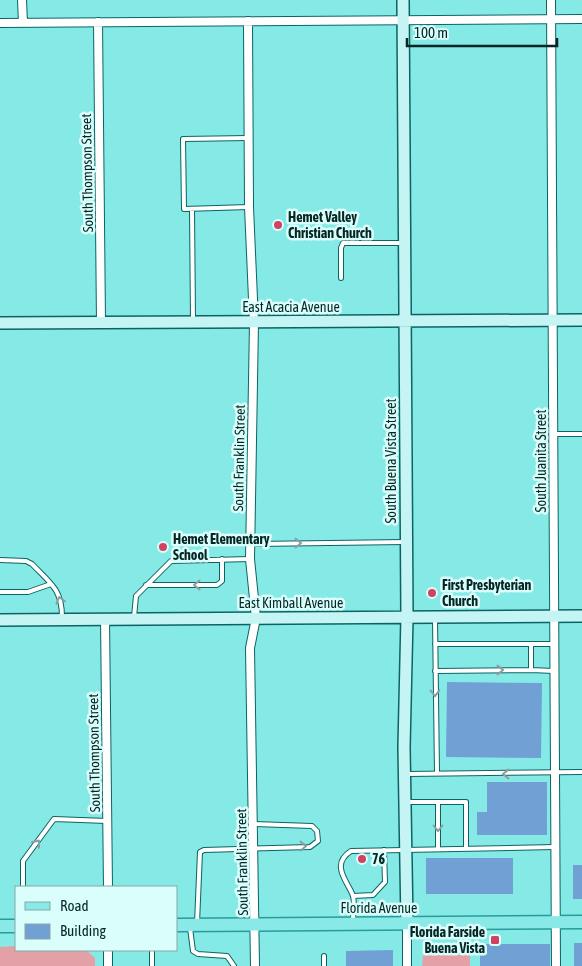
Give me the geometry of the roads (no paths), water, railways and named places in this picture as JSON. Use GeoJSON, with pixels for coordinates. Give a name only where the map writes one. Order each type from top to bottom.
{"type":"FeatureCollection","features":[{"type":"Feature","properties":{"kind":"main road","name":"Florida Avenue"},"geometry":{"type":"LineString","coordinates":[[178,925],[582,922]]}},
{"type":"Feature","properties":{"kind":"main road"},"geometry":{"type":"LineString","coordinates":[[0,926],[15,926]]}},
{"type":"Feature","properties":{"kind":"street"},"geometry":{"type":"LineString","coordinates":[[22,0],[23,23]]}},
{"type":"Feature","properties":{"kind":"street","name":"South Buena Vista Street"},"geometry":{"type":"LineString","coordinates":[[403,0],[407,923]]}},
{"type":"Feature","properties":{"kind":"street","name":"South Juanita Street"},"geometry":{"type":"LineString","coordinates":[[551,0],[556,966]]}},
{"type":"Feature","properties":{"kind":"street"},"geometry":{"type":"LineString","coordinates":[[0,23],[582,19]]}},
{"type":"Feature","properties":{"kind":"street","name":"South Franklin Street"},"geometry":{"type":"LineString","coordinates":[[248,21],[249,207],[254,322],[250,559],[256,618],[250,648],[255,966]]}},
{"type":"Feature","properties":{"kind":"street","name":"South Thompson Street"},"geometry":{"type":"LineString","coordinates":[[98,22],[101,323]]}},
{"type":"Feature","properties":{"kind":"street","name":"East Acacia Avenue"},"geometry":{"type":"LineString","coordinates":[[0,323],[582,320]]}},
{"type":"Feature","properties":{"kind":"street","name":"East Kimball Avenue"},"geometry":{"type":"LineString","coordinates":[[0,620],[582,616]]}},
{"type":"Feature","properties":{"kind":"street","name":"South Thompson Street"},"geometry":{"type":"LineString","coordinates":[[105,619],[108,886]]}},
{"type":"Feature","properties":{"kind":"street"},"geometry":{"type":"LineString","coordinates":[[407,923],[407,966]]}},
{"type":"Feature","properties":{"kind":"street"},"geometry":{"type":"LineString","coordinates":[[108,951],[108,966]]}},
{"type":"Feature","properties":{"kind":"lane"},"geometry":{"type":"LineString","coordinates":[[249,138],[183,139],[184,210],[249,207]]}},
{"type":"Feature","properties":{"kind":"lane"},"geometry":{"type":"LineString","coordinates":[[192,209],[193,322]]}},
{"type":"Feature","properties":{"kind":"lane"},"geometry":{"type":"LineString","coordinates":[[341,278],[341,248],[343,243],[404,243]]}},
{"type":"Feature","properties":{"kind":"lane"},"geometry":{"type":"LineString","coordinates":[[553,434],[582,434]]}},
{"type":"Feature","properties":{"kind":"lane"},"geometry":{"type":"LineString","coordinates":[[250,544],[406,542]]}},
{"type":"Feature","properties":{"kind":"lane"},"geometry":{"type":"LineString","coordinates":[[146,585],[217,585],[222,581],[222,559]]}},
{"type":"Feature","properties":{"kind":"lane"},"geometry":{"type":"LineString","coordinates":[[134,619],[134,601],[146,585],[171,561],[250,559]]}},
{"type":"Feature","properties":{"kind":"lane"},"geometry":{"type":"LineString","coordinates":[[0,560],[26,561],[51,584],[62,601],[62,619]]}},
{"type":"Feature","properties":{"kind":"lane"},"geometry":{"type":"LineString","coordinates":[[0,592],[28,592],[51,584]]}},
{"type":"Feature","properties":{"kind":"lane"},"geometry":{"type":"LineString","coordinates":[[436,617],[437,773]]}},
{"type":"Feature","properties":{"kind":"lane"},"geometry":{"type":"LineString","coordinates":[[435,644],[554,644]]}},
{"type":"Feature","properties":{"kind":"lane"},"geometry":{"type":"LineString","coordinates":[[531,644],[531,670]]}},
{"type":"Feature","properties":{"kind":"lane"},"geometry":{"type":"LineString","coordinates":[[435,671],[554,671]]}},
{"type":"Feature","properties":{"kind":"lane"},"geometry":{"type":"LineString","coordinates":[[405,774],[555,774],[582,772]]}},
{"type":"Feature","properties":{"kind":"lane"},"geometry":{"type":"LineString","coordinates":[[405,802],[466,802],[466,848]]}},
{"type":"Feature","properties":{"kind":"lane"},"geometry":{"type":"LineString","coordinates":[[438,802],[438,849]]}},
{"type":"Feature","properties":{"kind":"lane"},"geometry":{"type":"LineString","coordinates":[[23,886],[24,861],[54,820],[107,821]]}},
{"type":"Feature","properties":{"kind":"lane"},"geometry":{"type":"LineString","coordinates":[[234,966],[227,956],[198,954],[193,951],[193,924],[200,852],[204,850],[254,847],[310,847],[318,841],[317,831],[312,826],[253,824]]}},
{"type":"Feature","properties":{"kind":"lane"},"geometry":{"type":"LineString","coordinates":[[353,923],[353,896],[343,881],[342,861],[346,855],[357,850],[555,847]]}},
{"type":"Feature","properties":{"kind":"lane"},"geometry":{"type":"LineString","coordinates":[[353,896],[373,895],[385,882],[384,850]]}},
{"type":"Feature","properties":{"kind":"lane"},"geometry":{"type":"LineString","coordinates":[[152,951],[152,966]]}},
{"type":"Feature","properties":{"kind":"lane"},"geometry":{"type":"LineString","coordinates":[[324,956],[324,966]]}},
{"type":"Feature","properties":{"kind":"place","name":"Hemet Valley Christian Church"},"geometry":{"type":"Point","coordinates":[278,225]}},
{"type":"Feature","properties":{"kind":"place","name":"Hemet Elementary School"},"geometry":{"type":"Point","coordinates":[163,547]}},
{"type":"Feature","properties":{"kind":"place","name":"First Presbyterian Church"},"geometry":{"type":"Point","coordinates":[432,593]}},
{"type":"Feature","properties":{"kind":"place","name":"76"},"geometry":{"type":"Point","coordinates":[362,859]}},
{"type":"Feature","properties":{"kind":"place","name":"Florida Farside Buena Vista"},"geometry":{"type":"Point","coordinates":[495,940]}}]}
